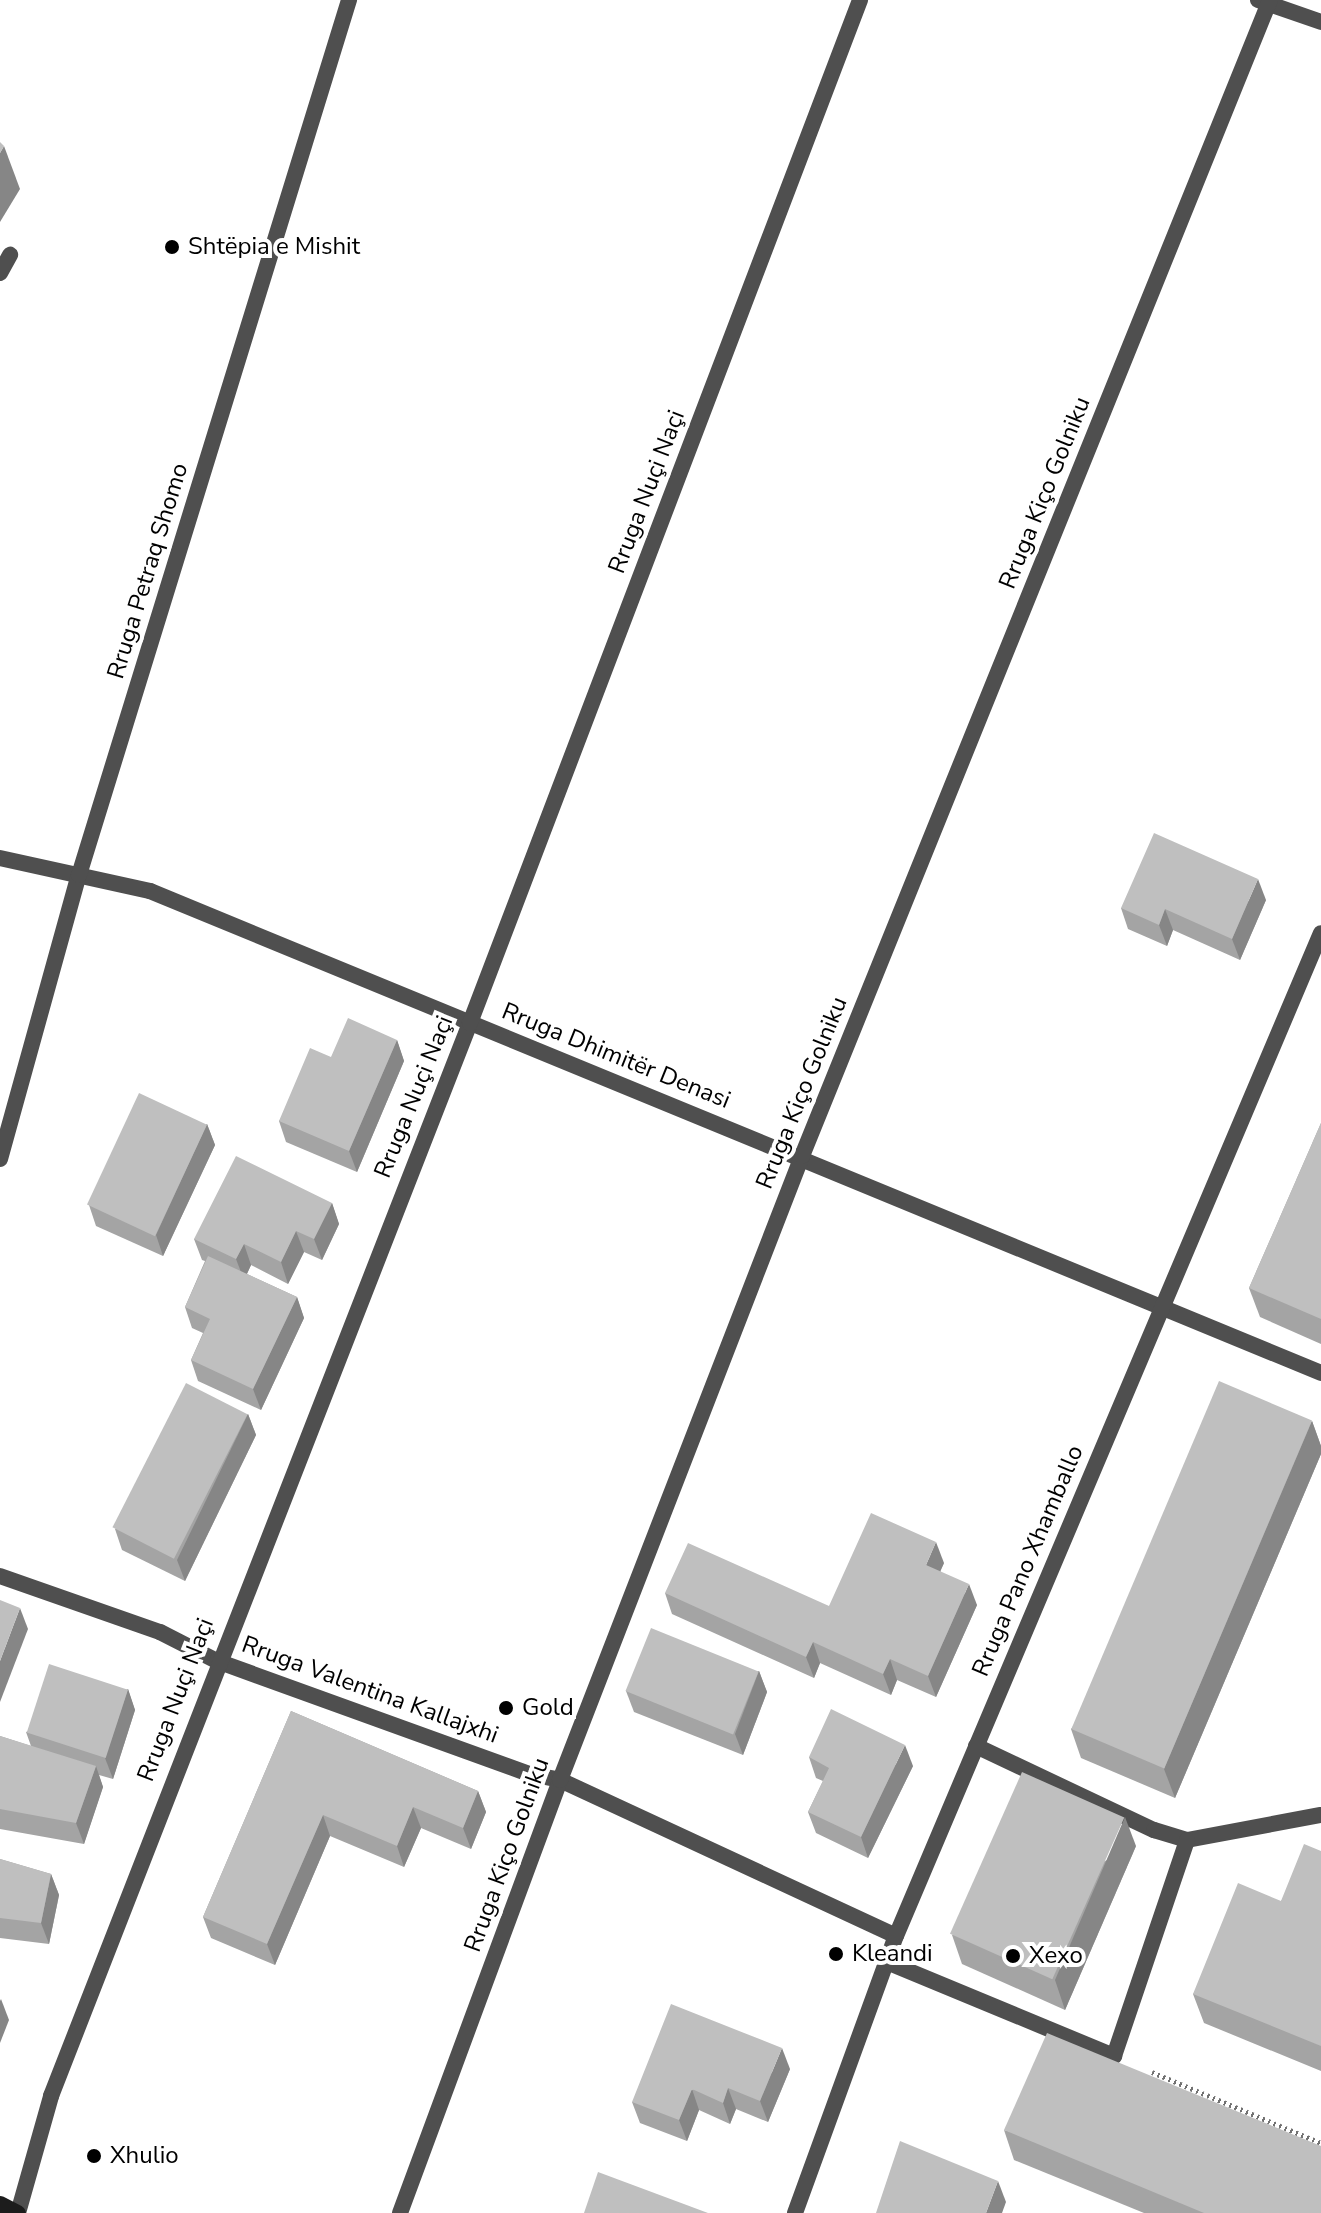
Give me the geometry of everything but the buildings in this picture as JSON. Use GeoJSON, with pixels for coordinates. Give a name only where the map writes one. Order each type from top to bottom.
{"type":"FeatureCollection","features":[{"type":"Feature","properties":{"kind":"main road"},"geometry":{"type":"LineString","coordinates":[[0,2204],[18,2213]]}},
{"type":"Feature","properties":{"kind":"street","name":"Rruga Petraq Shomo"},"geometry":{"type":"LineString","coordinates":[[0,1159],[79,875],[349,0]]}},
{"type":"Feature","properties":{"kind":"street","name":"Rruga Nuçi Naçi"},"geometry":{"type":"LineString","coordinates":[[18,2213],[51,2096],[217,1661],[470,1023],[860,0]]}},
{"type":"Feature","properties":{"kind":"street"},"geometry":{"type":"LineString","coordinates":[[1265,1],[1321,22]]}},
{"type":"Feature","properties":{"kind":"street","name":"Rruga Kiço Golniku"},"geometry":{"type":"LineString","coordinates":[[400,2213],[560,1780],[802,1156],[1265,1]]}},
{"type":"Feature","properties":{"kind":"street"},"geometry":{"type":"LineString","coordinates":[[0,273],[10,255]]}},
{"type":"Feature","properties":{"kind":"street","name":"Rruga Dhimitër Denasi"},"geometry":{"type":"LineString","coordinates":[[0,858],[150,891],[802,1156],[1321,1373]]}},
{"type":"Feature","properties":{"kind":"street","name":"Rruga Pano Xhamballo"},"geometry":{"type":"LineString","coordinates":[[795,2213],[896,1936],[1321,933]]}},
{"type":"Feature","properties":{"kind":"street","name":"Rruga Valentina Kallajxhi"},"geometry":{"type":"LineString","coordinates":[[0,1576],[160,1632],[217,1661],[530,1774],[560,1780],[896,1936]]}},
{"type":"Feature","properties":{"kind":"street"},"geometry":{"type":"LineString","coordinates":[[976,1746],[1187,1840],[1321,1815]]}},
{"type":"Feature","properties":{"kind":"street"},"geometry":{"type":"LineString","coordinates":[[887,1962],[1114,2056],[1187,1840]]}},
{"type":"Feature","properties":{"kind":"path"},"geometry":{"type":"LineString","coordinates":[[1114,2056],[1321,2143]]}},
{"type":"Feature","properties":{"kind":"place","name":"Shtëpia e Mishit"},"geometry":{"type":"Point","coordinates":[172,247]}},
{"type":"Feature","properties":{"kind":"place","name":"Gold"},"geometry":{"type":"Point","coordinates":[506,1708]}},
{"type":"Feature","properties":{"kind":"place","name":"Kleandi"},"geometry":{"type":"Point","coordinates":[836,1954]}},
{"type":"Feature","properties":{"kind":"place","name":"Xexo"},"geometry":{"type":"Point","coordinates":[1013,1956]}},
{"type":"Feature","properties":{"kind":"place","name":"Xhulio"},"geometry":{"type":"Point","coordinates":[94,2156]}}]}
